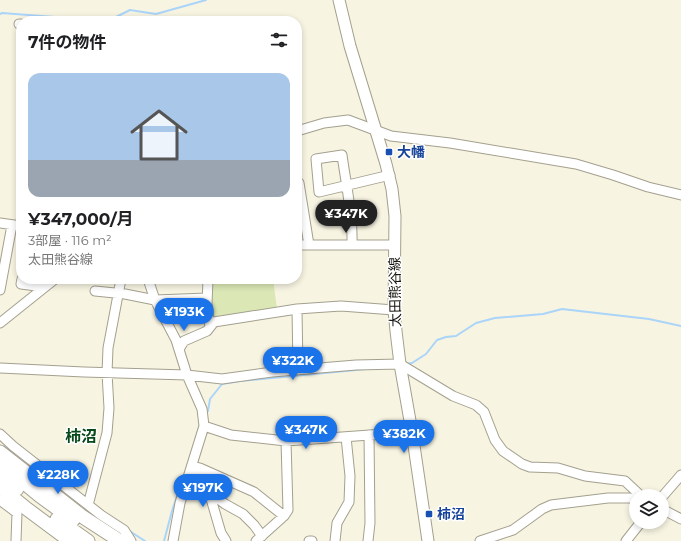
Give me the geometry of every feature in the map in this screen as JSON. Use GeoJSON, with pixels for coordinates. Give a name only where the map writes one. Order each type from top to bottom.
{"type":"FeatureCollection","features":[{"type":"Feature","properties":{"kind":"highway"},"geometry":{"type":"LineString","coordinates":[[0,452],[77,512],[120,541]]}},
{"type":"Feature","properties":{"kind":"highway"},"geometry":{"type":"LineString","coordinates":[[0,463],[40,496],[104,541]]}},
{"type":"Feature","properties":{"kind":"highway"},"geometry":{"type":"LineString","coordinates":[[0,475],[42,508],[88,541]]}},
{"type":"Feature","properties":{"kind":"highway"},"geometry":{"type":"LineString","coordinates":[[0,487],[70,541]]}},
{"type":"Feature","properties":{"kind":"main road","name":"太田熊谷線"},"geometry":{"type":"LineString","coordinates":[[339,0],[350,46],[390,175],[394,202],[394,310],[400,364],[412,432],[428,541]]}},
{"type":"Feature","properties":{"kind":"street"},"geometry":{"type":"LineString","coordinates":[[302,130],[324,123],[348,120],[391,136],[450,143],[576,164],[613,174],[648,187],[681,195]]}},
{"type":"Feature","properties":{"kind":"street"},"geometry":{"type":"LineString","coordinates":[[319,192],[316,159],[342,155],[353,234],[352,245]]}},
{"type":"Feature","properties":{"kind":"street"},"geometry":{"type":"LineString","coordinates":[[302,195],[390,175]]}},
{"type":"Feature","properties":{"kind":"street"},"geometry":{"type":"LineString","coordinates":[[302,201],[309,245]]}},
{"type":"Feature","properties":{"kind":"street"},"geometry":{"type":"LineString","coordinates":[[0,223],[16,225]]}},
{"type":"Feature","properties":{"kind":"street"},"geometry":{"type":"LineString","coordinates":[[0,290],[2,266],[16,228]]}},
{"type":"Feature","properties":{"kind":"street"},"geometry":{"type":"LineString","coordinates":[[302,245],[394,245]]}},
{"type":"Feature","properties":{"kind":"street"},"geometry":{"type":"LineString","coordinates":[[21,284],[44,287]]}},
{"type":"Feature","properties":{"kind":"street"},"geometry":{"type":"LineString","coordinates":[[0,323],[48,284]]}},
{"type":"Feature","properties":{"kind":"street"},"geometry":{"type":"LineString","coordinates":[[88,505],[107,433],[109,408],[107,373],[108,348],[120,284]]}},
{"type":"Feature","properties":{"kind":"street"},"geometry":{"type":"LineString","coordinates":[[150,284],[155,300],[176,340],[187,375],[202,409],[204,426],[180,503],[174,541]]}},
{"type":"Feature","properties":{"kind":"street"},"geometry":{"type":"LineString","coordinates":[[208,284],[207,298],[210,327]]}},
{"type":"Feature","properties":{"kind":"street"},"geometry":{"type":"LineString","coordinates":[[95,291],[119,293],[155,300],[207,298]]}},
{"type":"Feature","properties":{"kind":"street"},"geometry":{"type":"LineString","coordinates":[[179,349],[184,341],[207,332],[214,322],[297,309],[340,306],[394,310]]}},
{"type":"Feature","properties":{"kind":"street"},"geometry":{"type":"LineString","coordinates":[[297,309],[298,370]]}},
{"type":"Feature","properties":{"kind":"street"},"geometry":{"type":"LineString","coordinates":[[0,368],[187,375],[222,379],[272,372],[356,365],[400,364],[453,396],[476,405],[484,412],[495,440],[502,451],[522,464],[530,467],[558,468],[585,476],[625,482],[633,489]]}},
{"type":"Feature","properties":{"kind":"street"},"geometry":{"type":"LineString","coordinates":[[204,426],[231,435],[286,441],[412,432]]}},
{"type":"Feature","properties":{"kind":"street"},"geometry":{"type":"LineString","coordinates":[[0,434],[88,505],[124,530],[131,541]]}},
{"type":"Feature","properties":{"kind":"street"},"geometry":{"type":"LineString","coordinates":[[368,541],[370,523],[369,436]]}},
{"type":"Feature","properties":{"kind":"street"},"geometry":{"type":"LineString","coordinates":[[335,541],[337,523],[348,502],[350,476],[346,437]]}},
{"type":"Feature","properties":{"kind":"street"},"geometry":{"type":"LineString","coordinates":[[209,492],[225,504],[243,514],[254,525],[259,538],[284,516],[288,510],[286,441]]}},
{"type":"Feature","properties":{"kind":"street"},"geometry":{"type":"LineString","coordinates":[[192,466],[202,479],[209,492],[221,533],[227,540]]}},
{"type":"Feature","properties":{"kind":"street"},"geometry":{"type":"LineString","coordinates":[[192,466],[200,468],[254,492],[284,516]]}},
{"type":"Feature","properties":{"kind":"street"},"geometry":{"type":"LineString","coordinates":[[669,489],[681,474]]}},
{"type":"Feature","properties":{"kind":"street"},"geometry":{"type":"LineString","coordinates":[[480,541],[513,530],[542,509],[551,506],[608,498],[629,498]]}},
{"type":"Feature","properties":{"kind":"street"},"geometry":{"type":"LineString","coordinates":[[0,500],[17,514],[16,541]]}},
{"type":"Feature","properties":{"kind":"street"},"geometry":{"type":"LineString","coordinates":[[669,513],[681,519]]}},
{"type":"Feature","properties":{"kind":"street"},"geometry":{"type":"LineString","coordinates":[[626,541],[635,529]]}},
{"type":"Feature","properties":{"kind":"green space"},"geometry":{"type":"Polygon","coordinates":[[[210,284],[274,284],[277,309],[211,320],[210,284]]]}},
{"type":"Feature","properties":{"kind":"waterway"},"geometry":{"type":"LineString","coordinates":[[118,16],[130,10],[156,14],[206,0]]}},
{"type":"Feature","properties":{"kind":"waterway"},"geometry":{"type":"LineString","coordinates":[[0,14],[42,16]]}},
{"type":"Feature","properties":{"kind":"waterway"},"geometry":{"type":"LineString","coordinates":[[407,364],[412,363],[426,354],[437,340],[456,336],[476,323],[495,318],[543,314],[562,309],[649,319],[681,326]]}},
{"type":"Feature","properties":{"kind":"waterway"},"geometry":{"type":"LineString","coordinates":[[208,411],[210,399],[222,384],[366,369]]}},
{"type":"Feature","properties":{"kind":"waterway"},"geometry":{"type":"LineString","coordinates":[[197,435],[200,424]]}},
{"type":"Feature","properties":{"kind":"waterway"},"geometry":{"type":"LineString","coordinates":[[164,541],[179,490]]}},
{"type":"Feature","properties":{"kind":"waterway"},"geometry":{"type":"LineString","coordinates":[[128,530],[145,541]]}},
{"type":"Feature","properties":{"kind":"place","name":"大幡"},"geometry":{"type":"Point","coordinates":[389,152]}},
{"type":"Feature","properties":{"kind":"place","name":"柿沼"},"geometry":{"type":"Point","coordinates":[429,514]}},
{"type":"Feature","properties":{"kind":"district","name":"柿沼"},"geometry":{"type":"Point","coordinates":[81,436]}}]}
